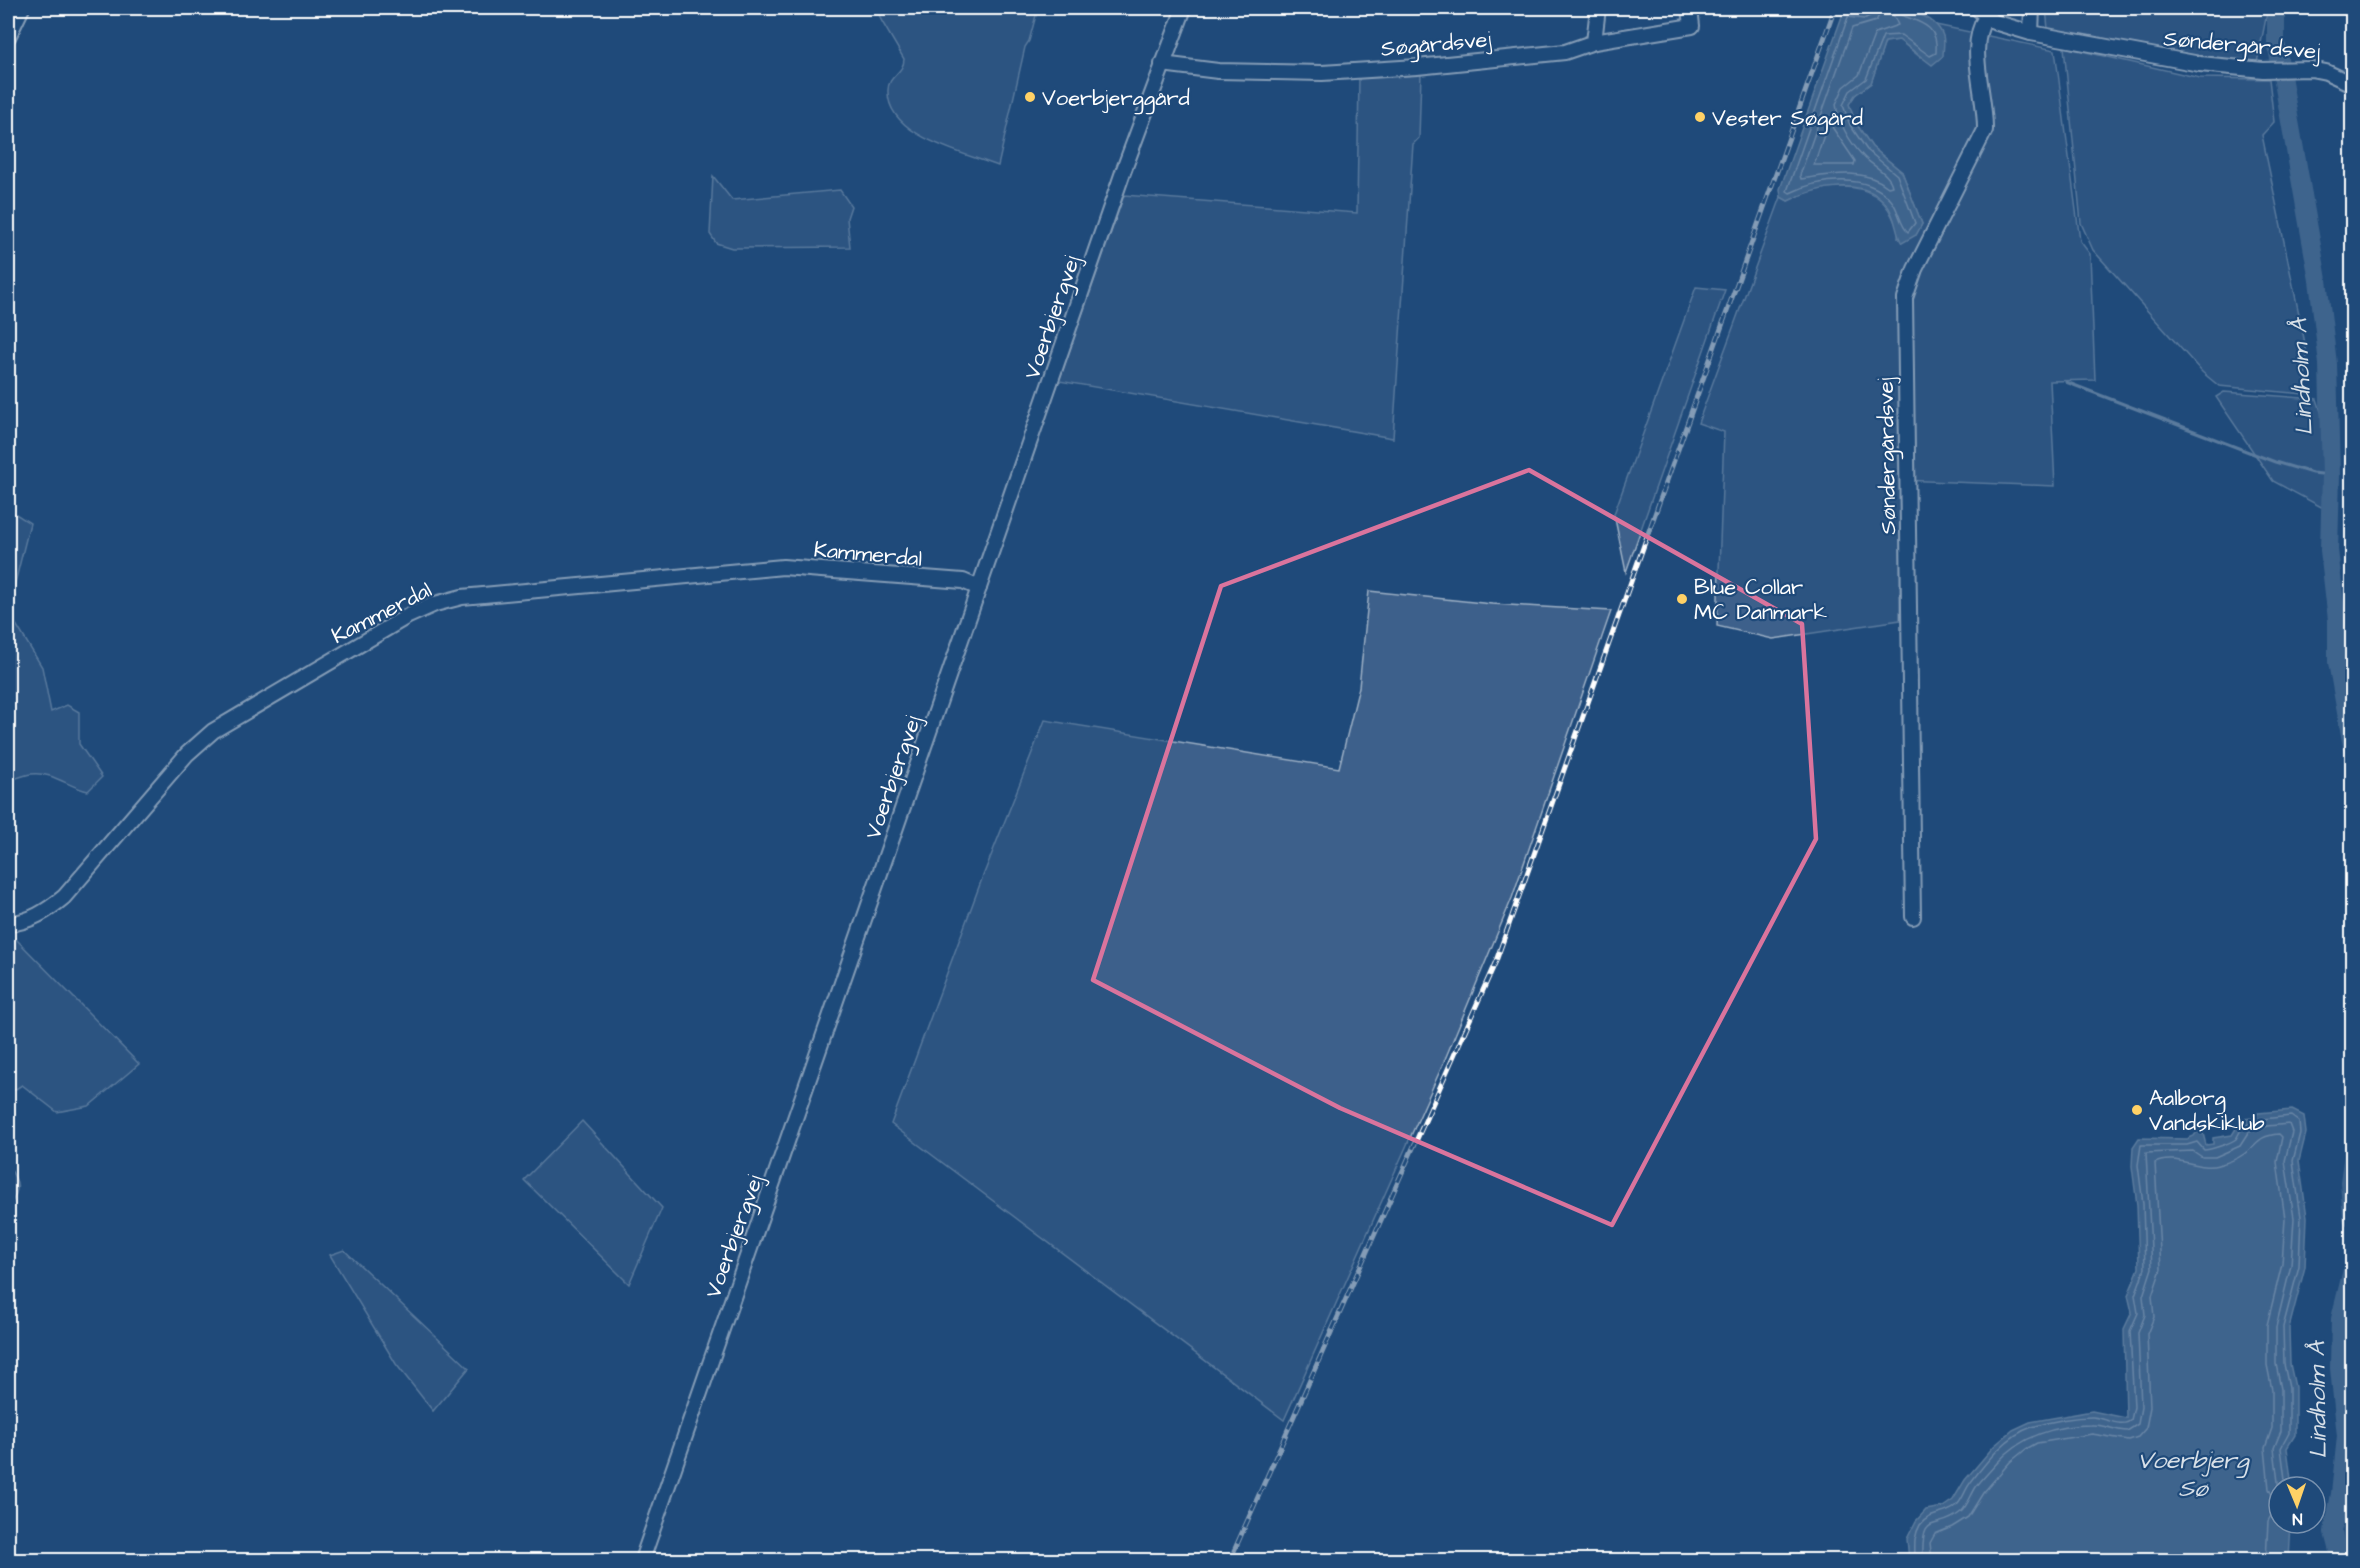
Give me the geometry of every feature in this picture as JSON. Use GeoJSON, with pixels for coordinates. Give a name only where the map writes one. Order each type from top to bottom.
{"type":"FeatureCollection","features":[{"type":"Feature","properties":{"kind":"street"},"geometry":{"type":"LineString","coordinates":[[8,37],[22,8]]}},
{"type":"Feature","properties":{"kind":"street","name":"Voerbjergvej"},"geometry":{"type":"LineString","coordinates":[[642,1560],[979,588],[1162,64],[1184,8]]}},
{"type":"Feature","properties":{"kind":"street"},"geometry":{"type":"LineString","coordinates":[[1594,42],[1599,8]]}},
{"type":"Feature","properties":{"kind":"street","name":"Søgårdsvej"},"geometry":{"type":"LineString","coordinates":[[1162,64],[1218,71],[1322,73],[1417,67],[1565,52],[1594,42],[1692,26],[1690,8]]}},
{"type":"Feature","properties":{"kind":"street"},"geometry":{"type":"LineString","coordinates":[[2031,33],[2032,8]]}},
{"type":"Feature","properties":{"kind":"street","name":"Søndergårdsvej"},"geometry":{"type":"LineString","coordinates":[[1913,917],[1905,298],[1915,269],[1985,130],[1986,108],[1976,47],[1982,12],[2006,27],[2031,33],[2200,64],[2263,69],[2293,68],[2326,72],[2352,84]]}},
{"type":"Feature","properties":{"kind":"street","name":"Kammerdal"},"geometry":{"type":"LineString","coordinates":[[8,924],[31,919],[47,911],[64,897],[180,762],[213,731],[408,616],[435,604],[462,597],[783,567],[963,582],[979,588]]}},
{"type":"Feature","properties":{"kind":"highlighted area"},"geometry":{"type":"Polygon","coordinates":[[[1529,470],[1802,624],[1816,839],[1612,1225],[1340,1108],[1093,980],[1221,586],[1529,470]]]}},
{"type":"Feature","properties":{"kind":"shaded area"},"geometry":{"type":"Polygon","coordinates":[[[877,8],[1038,8],[1029,41],[1025,47],[998,166],[930,140],[913,131],[900,119],[891,106],[888,90],[890,81],[902,68],[904,59],[881,20],[877,8]]]}},
{"type":"Feature","properties":{"kind":"shaded area"},"geometry":{"type":"Polygon","coordinates":[[[2046,8],[2268,8],[2257,63],[2189,55],[2048,29],[2046,8]]]}},
{"type":"Feature","properties":{"kind":"shaded area"},"geometry":{"type":"Polygon","coordinates":[[[1936,25],[2055,50],[2080,241],[2090,254],[2095,380],[2050,381],[2055,486],[1901,480],[1900,620],[1773,639],[1717,626],[1724,432],[1698,423],[1781,197],[1788,201],[1801,195],[1831,188],[1860,189],[1873,194],[1884,203],[1896,224],[1898,238],[1916,235],[1922,224],[1902,172],[1872,147],[1855,122],[1849,104],[1855,95],[1871,83],[1885,42],[1899,40],[1920,57],[1943,37],[1936,25]]]}},
{"type":"Feature","properties":{"kind":"shaded area"},"geometry":{"type":"Polygon","coordinates":[[[2064,47],[2200,78],[2269,79],[2274,122],[2262,135],[2307,353],[2304,394],[2219,386],[2202,372],[2093,250],[2081,223],[2064,47]]]}},
{"type":"Feature","properties":{"kind":"shaded area"},"geometry":{"type":"Polygon","coordinates":[[[1421,73],[1419,138],[1413,144],[1393,438],[1059,381],[1124,195],[1357,213],[1359,76],[1421,73]]]}},
{"type":"Feature","properties":{"kind":"shaded area"},"geometry":{"type":"Polygon","coordinates":[[[713,176],[732,200],[840,190],[851,206],[847,218],[850,247],[732,248],[716,243],[710,234],[713,176]]]}},
{"type":"Feature","properties":{"kind":"shaded area"},"geometry":{"type":"Polygon","coordinates":[[[1696,287],[1725,290],[1626,572],[1614,514],[1696,287]]]}},
{"type":"Feature","properties":{"kind":"shaded area"},"geometry":{"type":"Polygon","coordinates":[[[2224,392],[2317,399],[2324,421],[2325,509],[2273,481],[2216,397],[2224,392]]]}},
{"type":"Feature","properties":{"kind":"shaded area"},"geometry":{"type":"Polygon","coordinates":[[[8,509],[30,523],[12,595],[14,621],[42,667],[51,712],[67,705],[79,712],[79,744],[102,777],[88,791],[53,777],[38,774],[8,781],[8,509]]]}},
{"type":"Feature","properties":{"kind":"shaded area"},"geometry":{"type":"Polygon","coordinates":[[[1369,591],[1492,604],[1611,611],[1512,898],[1443,1064],[1284,1420],[891,1124],[983,876],[1045,720],[1339,768],[1359,687],[1369,591]]]}},
{"type":"Feature","properties":{"kind":"shaded area"},"geometry":{"type":"Polygon","coordinates":[[[15,938],[139,1064],[89,1106],[57,1112],[22,1085],[8,1094],[8,946],[15,938]]]}},
{"type":"Feature","properties":{"kind":"shaded area"},"geometry":{"type":"Polygon","coordinates":[[[582,1121],[662,1208],[629,1284],[524,1180],[582,1121]]]}},
{"type":"Feature","properties":{"kind":"shaded area"},"geometry":{"type":"Polygon","coordinates":[[[8,1166],[16,1179],[17,1188],[8,1211],[8,1166]]]}},
{"type":"Feature","properties":{"kind":"shaded area"},"geometry":{"type":"Polygon","coordinates":[[[344,1250],[469,1368],[433,1411],[396,1364],[330,1255],[344,1250]]]}},
{"type":"Feature","properties":{"kind":"shaded area"},"geometry":{"type":"Polygon","coordinates":[[[2352,1312],[2352,1457],[2345,1335],[2352,1312]]]}},
{"type":"Feature","properties":{"kind":"shaded area"},"geometry":{"type":"Polygon","coordinates":[[[2352,1478],[2352,1551],[2344,1544],[2352,1478]]]}},
{"type":"Feature","properties":{"kind":"water"},"geometry":{"type":"Polygon","coordinates":[[[1884,7],[1914,12],[1924,16],[1939,28],[1944,38],[1943,56],[1932,65],[1899,40],[1885,42],[1871,83],[1855,95],[1849,104],[1855,122],[1872,147],[1902,172],[1922,224],[1916,235],[1902,243],[1887,205],[1878,196],[1866,190],[1853,187],[1825,188],[1788,201],[1781,197],[1780,189],[1845,8],[1854,8],[1857,13],[1884,7]]]}},
{"type":"Feature","properties":{"kind":"water","name":"Voerbjerg Sø"},"geometry":{"type":"Polygon","coordinates":[[[2292,1110],[2304,1116],[2306,1133],[2299,1161],[2307,1217],[2305,1267],[2289,1328],[2290,1364],[2295,1387],[2295,1435],[2287,1448],[2290,1475],[2267,1475],[2267,1535],[2290,1535],[2289,1560],[1909,1560],[1907,1539],[1916,1521],[1926,1510],[1943,1507],[1953,1500],[1965,1480],[1994,1446],[2013,1430],[2030,1422],[2092,1411],[2126,1418],[2124,1329],[2132,1312],[2128,1295],[2139,1268],[2137,1205],[2132,1166],[2133,1147],[2139,1138],[2187,1139],[2194,1136],[2201,1126],[2206,1145],[2213,1144],[2213,1138],[2232,1135],[2242,1119],[2254,1118],[2258,1113],[2292,1110]]]}},
{"type":"Feature","properties":{"kind":"waterway","name":"Lindholm Å"},"geometry":{"type":"LineString","coordinates":[[2276,8],[2276,42],[2318,280],[2328,364],[2331,475],[2329,550],[2337,620],[2337,662],[2352,746]]}},
{"type":"Feature","properties":{"kind":"waterway"},"geometry":{"type":"LineString","coordinates":[[2066,382],[2275,462],[2312,473],[2331,475]]}},
{"type":"Feature","properties":{"kind":"waterway"},"geometry":{"type":"LineString","coordinates":[[2337,662],[2352,662]]}},
{"type":"Feature","properties":{"kind":"waterway","name":"Lindholm Å"},"geometry":{"type":"LineString","coordinates":[[2352,1161],[2349,1182],[2352,1218]]}},
{"type":"Feature","properties":{"kind":"waterway","name":"Lindholm Å"},"geometry":{"type":"LineString","coordinates":[[2348,1560],[2338,1551],[2333,1532],[2340,1494],[2346,1436],[2339,1368],[2340,1319],[2352,1270]]}},
{"type":"Feature","properties":{"kind":"railway"},"geometry":{"type":"LineString","coordinates":[[1230,1560],[1496,961],[1835,8]]}},
{"type":"Feature","properties":{"kind":"place","name":"Voerbjerggård"},"geometry":{"type":"Point","coordinates":[1030,97]}},
{"type":"Feature","properties":{"kind":"place","name":"Vester Søgård"},"geometry":{"type":"Point","coordinates":[1700,117]}},
{"type":"Feature","properties":{"kind":"place","name":"Blue Collar MC Danmark"},"geometry":{"type":"Point","coordinates":[1682,599]}},
{"type":"Feature","properties":{"kind":"place","name":"Aalborg Vandskiklub"},"geometry":{"type":"Point","coordinates":[2137,1110]}}]}
